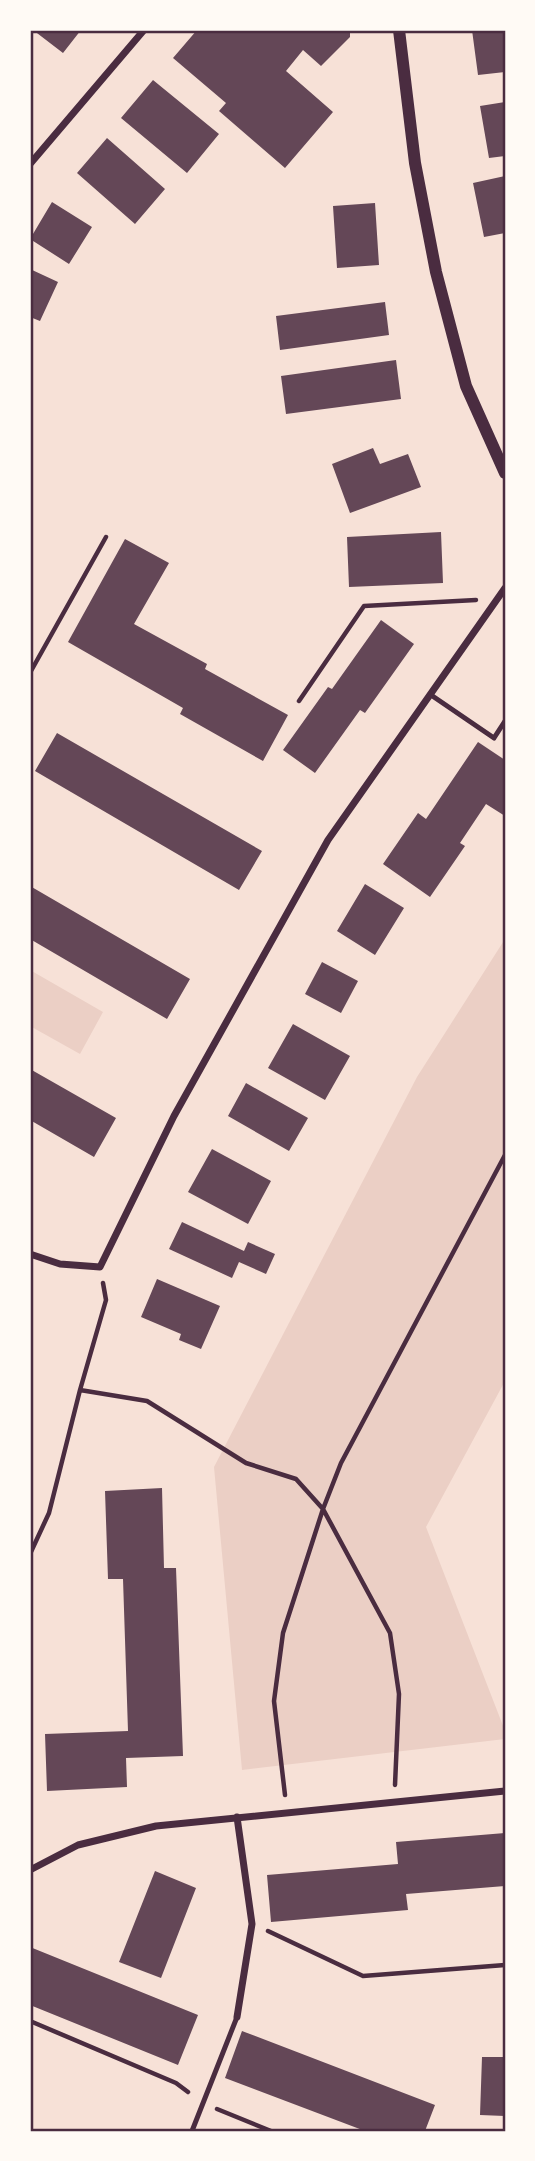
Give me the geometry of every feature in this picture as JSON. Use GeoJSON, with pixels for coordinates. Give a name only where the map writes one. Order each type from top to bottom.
{"type":"FeatureCollection","features":[{"type":"Feature","properties":{"kind":"street"},"geometry":{"type":"LineString","coordinates":[[30,164],[145,30]]}},
{"type":"Feature","properties":{"kind":"street"},"geometry":{"type":"LineString","coordinates":[[399,30],[415,163],[436,272],[466,386],[505,473]]}},
{"type":"Feature","properties":{"kind":"street"},"geometry":{"type":"LineString","coordinates":[[30,1254],[60,1264],[100,1267],[174,1116],[328,840],[505,588]]}},
{"type":"Feature","properties":{"kind":"street"},"geometry":{"type":"LineString","coordinates":[[30,1870],[78,1844],[156,1826],[505,1791]]}},
{"type":"Feature","properties":{"kind":"street"},"geometry":{"type":"LineString","coordinates":[[237,1817],[252,1924],[237,2017]]}},
{"type":"Feature","properties":{"kind":"lane"},"geometry":{"type":"LineString","coordinates":[[430,695],[494,738],[505,722]]}},
{"type":"Feature","properties":{"kind":"lane"},"geometry":{"type":"LineString","coordinates":[[192,2131],[237,2017]]}},
{"type":"Feature","properties":{"kind":"path"},"geometry":{"type":"LineString","coordinates":[[31,671],[106,537]]}},
{"type":"Feature","properties":{"kind":"path"},"geometry":{"type":"LineString","coordinates":[[299,701],[364,606],[498,599]]}},
{"type":"Feature","properties":{"kind":"path"},"geometry":{"type":"LineString","coordinates":[[287,1813],[274,1702],[283,1633],[323,1509],[341,1463],[505,1155]]}},
{"type":"Feature","properties":{"kind":"path"},"geometry":{"type":"LineString","coordinates":[[30,1554],[49,1513],[106,1300],[100,1267]]}},
{"type":"Feature","properties":{"kind":"path"},"geometry":{"type":"LineString","coordinates":[[80,1390],[147,1401],[246,1463],[296,1479],[323,1509],[390,1633],[399,1694],[394,1802]]}},
{"type":"Feature","properties":{"kind":"path"},"geometry":{"type":"LineString","coordinates":[[252,1924],[363,1976],[505,1965]]}},
{"type":"Feature","properties":{"kind":"path"},"geometry":{"type":"LineString","coordinates":[[30,2021],[176,2083],[204,2104],[271,2131]]}},
{"type":"Feature","properties":{"kind":"shaded area"},"geometry":{"type":"Polygon","coordinates":[[[505,939],[505,1381],[426,1527],[505,1731],[505,1739],[242,1770],[214,1467],[417,1077],[505,939]]]}},
{"type":"Feature","properties":{"kind":"shaded area"},"geometry":{"type":"Polygon","coordinates":[[[30,970],[103,1012],[80,1054],[30,1026],[30,970]]]}},
{"type":"Feature","properties":{"kind":"building"},"geometry":{"type":"Polygon","coordinates":[[[33,30],[81,30],[63,53],[33,30]]]}},
{"type":"Feature","properties":{"kind":"building"},"geometry":{"type":"Polygon","coordinates":[[[197,30],[350,30],[350,37],[321,66],[303,50],[286,71],[333,112],[285,168],[219,111],[226,103],[173,58],[197,30]]]}},
{"type":"Feature","properties":{"kind":"building"},"geometry":{"type":"Polygon","coordinates":[[[472,30],[505,30],[505,72],[478,75],[472,30]]]}},
{"type":"Feature","properties":{"kind":"building"},"geometry":{"type":"Polygon","coordinates":[[[153,80],[219,134],[187,173],[121,118],[153,80]]]}},
{"type":"Feature","properties":{"kind":"building"},"geometry":{"type":"Polygon","coordinates":[[[505,102],[505,156],[489,158],[480,106],[505,102]]]}},
{"type":"Feature","properties":{"kind":"building"},"geometry":{"type":"Polygon","coordinates":[[[107,138],[165,189],[135,224],[77,173],[107,138]]]}},
{"type":"Feature","properties":{"kind":"building"},"geometry":{"type":"Polygon","coordinates":[[[505,176],[505,233],[484,237],[473,183],[505,176]]]}},
{"type":"Feature","properties":{"kind":"building"},"geometry":{"type":"Polygon","coordinates":[[[52,202],[92,227],[69,264],[30,239],[52,202]]]}},
{"type":"Feature","properties":{"kind":"building"},"geometry":{"type":"Polygon","coordinates":[[[375,203],[379,265],[337,268],[333,206],[375,203]]]}},
{"type":"Feature","properties":{"kind":"building"},"geometry":{"type":"Polygon","coordinates":[[[30,269],[58,282],[40,321],[30,317],[30,269]]]}},
{"type":"Feature","properties":{"kind":"building"},"geometry":{"type":"Polygon","coordinates":[[[385,302],[389,335],[280,350],[276,316],[385,302]]]}},
{"type":"Feature","properties":{"kind":"building"},"geometry":{"type":"Polygon","coordinates":[[[396,360],[401,399],[286,414],[281,376],[396,360]]]}},
{"type":"Feature","properties":{"kind":"building"},"geometry":{"type":"Polygon","coordinates":[[[373,448],[380,464],[408,454],[421,487],[350,513],[332,464],[373,448]]]}},
{"type":"Feature","properties":{"kind":"building"},"geometry":{"type":"Polygon","coordinates":[[[441,532],[443,583],[349,587],[347,537],[441,532]]]}},
{"type":"Feature","properties":{"kind":"building"},"geometry":{"type":"Polygon","coordinates":[[[125,539],[169,563],[134,624],[207,664],[205,669],[288,715],[263,761],[180,714],[183,708],[68,642],[125,539]]]}},
{"type":"Feature","properties":{"kind":"building"},"geometry":{"type":"Polygon","coordinates":[[[381,620],[414,644],[365,713],[360,710],[315,773],[283,750],[328,687],[332,689],[381,620]]]}},
{"type":"Feature","properties":{"kind":"building"},"geometry":{"type":"Polygon","coordinates":[[[57,733],[262,851],[239,890],[35,771],[57,733]]]}},
{"type":"Feature","properties":{"kind":"building"},"geometry":{"type":"Polygon","coordinates":[[[478,742],[505,760],[505,816],[486,804],[460,843],[465,846],[430,897],[383,864],[418,813],[426,819],[478,742]]]}},
{"type":"Feature","properties":{"kind":"building"},"geometry":{"type":"Polygon","coordinates":[[[365,884],[404,908],[375,955],[337,931],[365,884]]]}},
{"type":"Feature","properties":{"kind":"building"},"geometry":{"type":"Polygon","coordinates":[[[30,886],[190,979],[167,1019],[30,939],[30,886]]]}},
{"type":"Feature","properties":{"kind":"building"},"geometry":{"type":"Polygon","coordinates":[[[322,962],[358,981],[341,1013],[305,994],[322,962]]]}},
{"type":"Feature","properties":{"kind":"building"},"geometry":{"type":"Polygon","coordinates":[[[293,1024],[350,1056],[325,1100],[268,1068],[293,1024]]]}},
{"type":"Feature","properties":{"kind":"building"},"geometry":{"type":"Polygon","coordinates":[[[30,1069],[116,1118],[94,1157],[30,1120],[30,1069]]]}},
{"type":"Feature","properties":{"kind":"building"},"geometry":{"type":"Polygon","coordinates":[[[246,1083],[308,1118],[289,1151],[228,1116],[246,1083]]]}},
{"type":"Feature","properties":{"kind":"building"},"geometry":{"type":"Polygon","coordinates":[[[212,1149],[271,1181],[248,1224],[188,1192],[212,1149]]]}},
{"type":"Feature","properties":{"kind":"building"},"geometry":{"type":"Polygon","coordinates":[[[182,1222],[244,1251],[248,1242],[275,1254],[266,1274],[239,1262],[232,1278],[169,1249],[182,1222]]]}},
{"type":"Feature","properties":{"kind":"building"},"geometry":{"type":"Polygon","coordinates":[[[157,1279],[220,1306],[201,1349],[179,1340],[181,1334],[141,1317],[157,1279]]]}},
{"type":"Feature","properties":{"kind":"building"},"geometry":{"type":"Polygon","coordinates":[[[162,1488],[164,1568],[176,1568],[183,1756],[126,1758],[127,1787],[47,1791],[45,1734],[128,1731],[123,1579],[108,1579],[105,1491],[162,1488]]]}},
{"type":"Feature","properties":{"kind":"building"},"geometry":{"type":"Polygon","coordinates":[[[505,1833],[505,1886],[406,1894],[408,1910],[271,1922],[267,1875],[398,1864],[396,1842],[505,1833]]]}},
{"type":"Feature","properties":{"kind":"building"},"geometry":{"type":"Polygon","coordinates":[[[155,1871],[196,1888],[161,1978],[119,1962],[155,1871]]]}},
{"type":"Feature","properties":{"kind":"building"},"geometry":{"type":"Polygon","coordinates":[[[30,1947],[198,2015],[178,2065],[30,2005],[30,1947]]]}},
{"type":"Feature","properties":{"kind":"building"},"geometry":{"type":"Polygon","coordinates":[[[242,2031],[435,2105],[425,2131],[365,2131],[225,2078],[242,2031]]]}},
{"type":"Feature","properties":{"kind":"building"},"geometry":{"type":"Polygon","coordinates":[[[482,2057],[505,2057],[505,2116],[480,2115],[482,2057]]]}}]}
